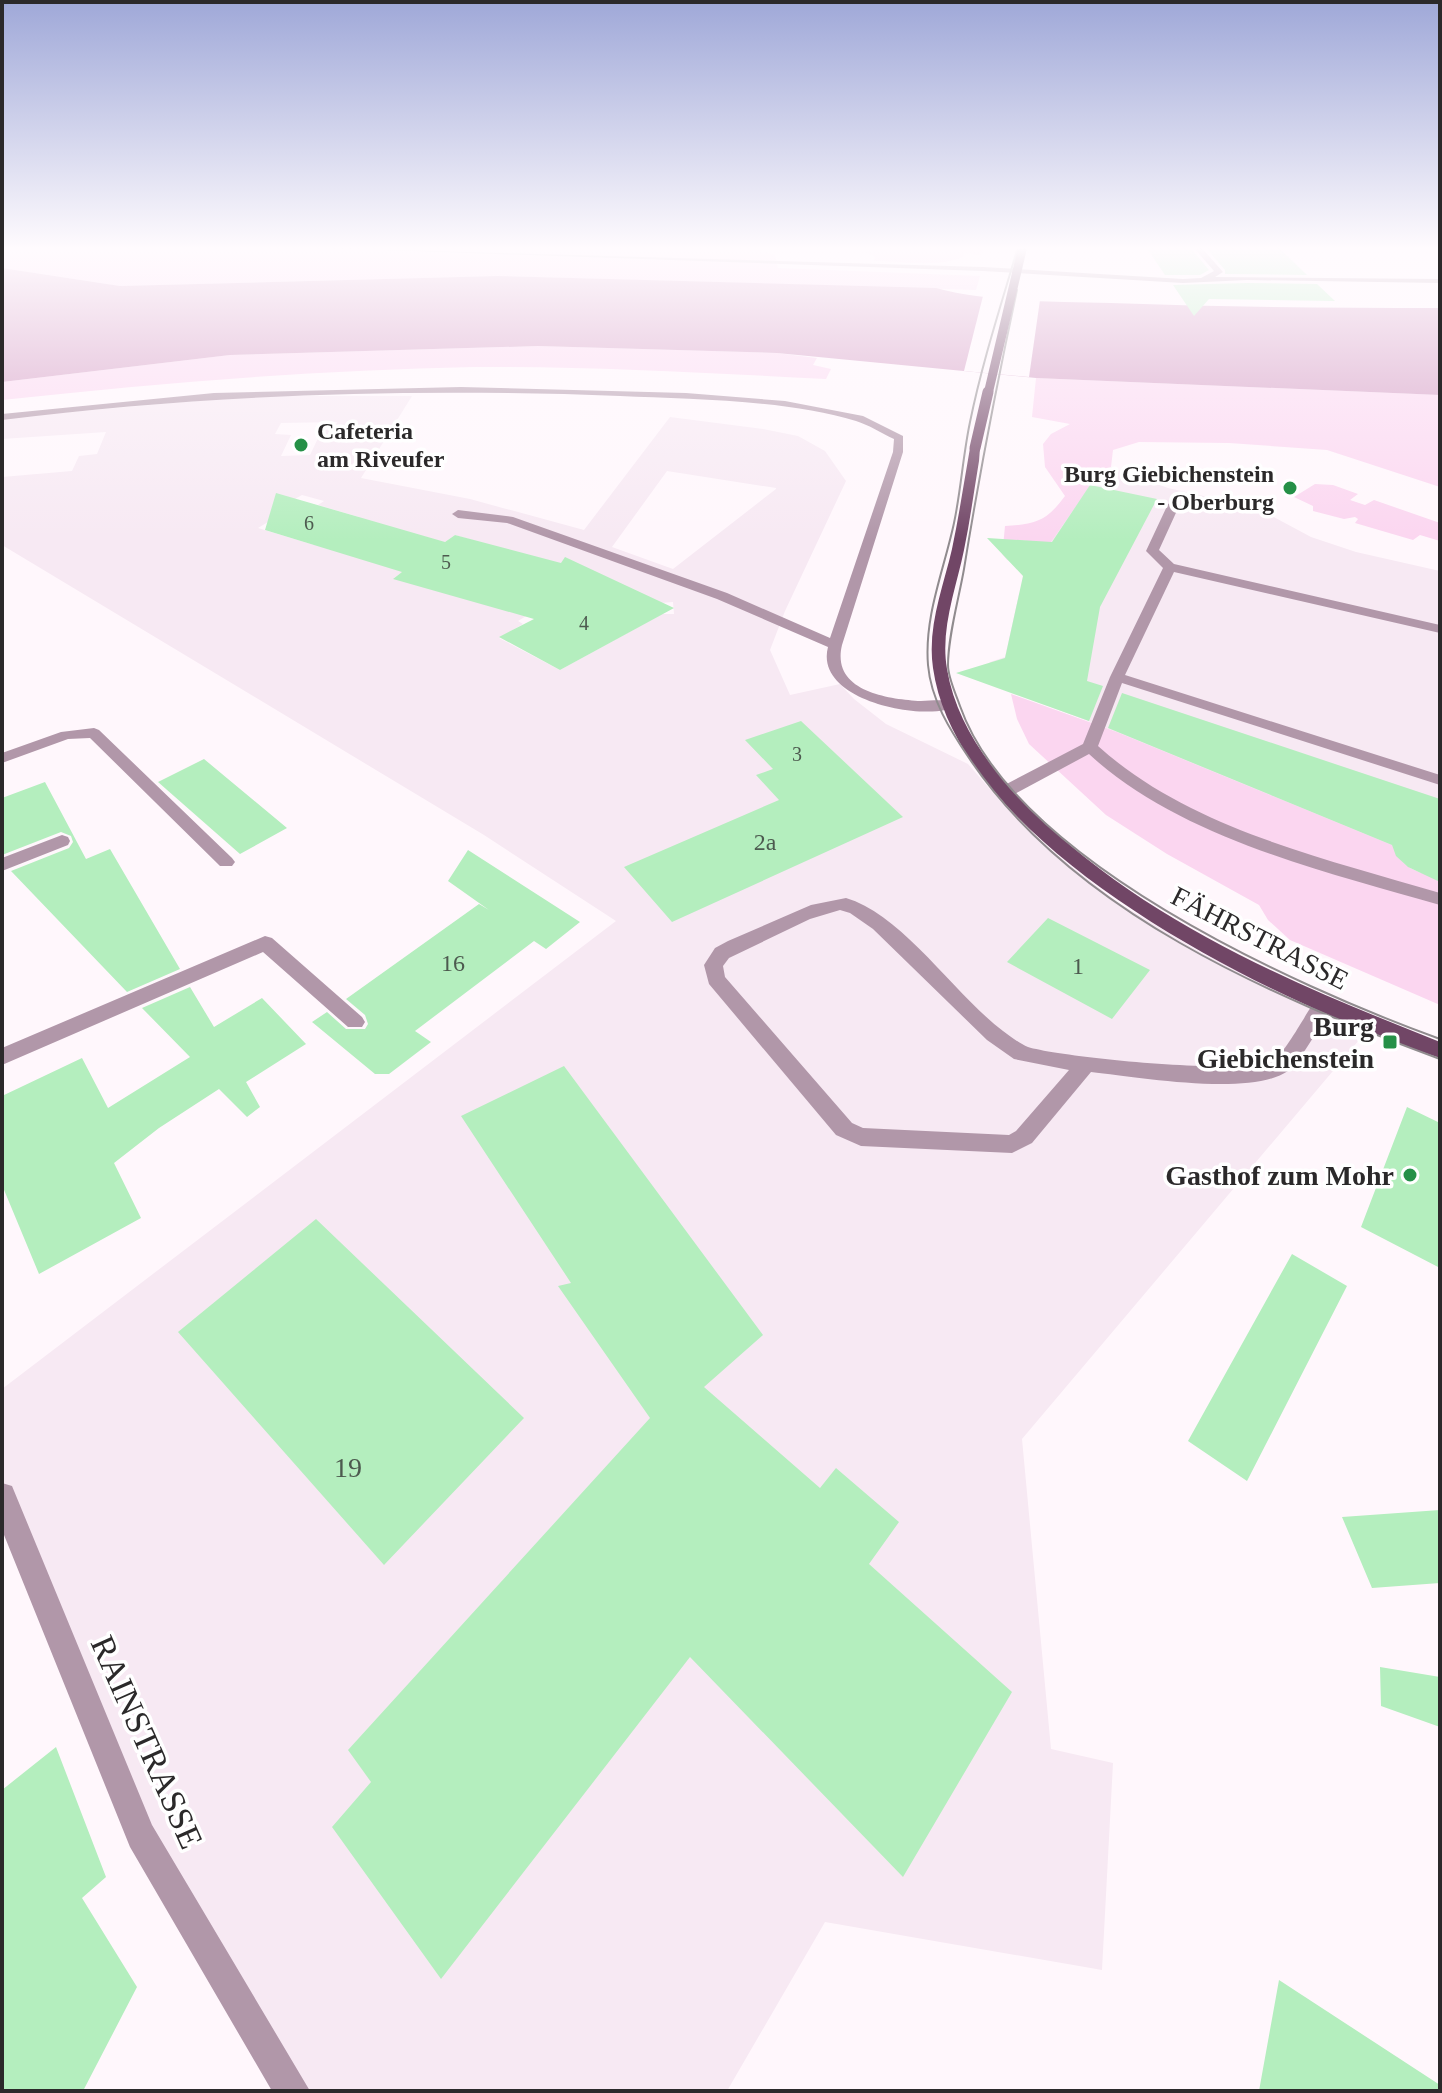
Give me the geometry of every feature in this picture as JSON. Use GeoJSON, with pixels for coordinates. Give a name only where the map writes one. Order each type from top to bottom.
{"type":"FeatureCollection","features":[{"type":"Feature","properties":{"kind":"main road","name":"FÄHRSTRASSE"},"geometry":{"type":"LineString","coordinates":[[999,345],[975,448],[964,522],[940,633],[939,666],[960,731],[979,761],[1026,816],[1081,866],[1136,905],[1206,949],[1323,1004],[1440,1050]]}},
{"type":"Feature","properties":{"kind":"street"},"geometry":{"type":"LineString","coordinates":[[2,417],[213,396],[363,392],[699,396],[796,405],[884,427],[899,438],[898,452],[835,645],[832,664],[840,678],[858,691],[882,701],[913,707],[950,705]]}},
{"type":"Feature","properties":{"kind":"street"},"geometry":{"type":"LineString","coordinates":[[1174,504],[1152,551],[1170,567],[1440,629]]}},
{"type":"Feature","properties":{"kind":"street"},"geometry":{"type":"LineString","coordinates":[[458,514],[509,520],[722,596],[835,645]]}},
{"type":"Feature","properties":{"kind":"street"},"geometry":{"type":"LineString","coordinates":[[1005,792],[1090,747],[1117,677],[1170,567]]}},
{"type":"Feature","properties":{"kind":"street"},"geometry":{"type":"LineString","coordinates":[[1117,677],[1440,780]]}},
{"type":"Feature","properties":{"kind":"street"},"geometry":{"type":"LineString","coordinates":[[2,758],[66,735],[94,733],[226,862]]}},
{"type":"Feature","properties":{"kind":"street"},"geometry":{"type":"LineString","coordinates":[[1090,747],[1121,775],[1209,820],[1341,869],[1440,899]]}},
{"type":"Feature","properties":{"kind":"street"},"geometry":{"type":"LineString","coordinates":[[2,865],[62,841]]}},
{"type":"Feature","properties":{"kind":"street"},"geometry":{"type":"LineString","coordinates":[[1087,1063],[1024,1137],[1012,1144],[861,1137],[844,1129],[716,979],[713,965],[722,953],[735,946],[823,908],[841,904],[859,910],[879,924],[994,1035],[1021,1053],[1053,1060],[1087,1063],[1204,1075],[1258,1075],[1283,1065],[1323,1004]]}},
{"type":"Feature","properties":{"kind":"street"},"geometry":{"type":"LineString","coordinates":[[2,1057],[265,943],[355,1022]]}},
{"type":"Feature","properties":{"kind":"street","name":"RAINSTRASSE"},"geometry":{"type":"LineString","coordinates":[[2,1496],[141,1836],[292,2091]]}},
{"type":"Feature","properties":{"kind":"shaded area"},"geometry":{"type":"Polygon","coordinates":[[[2,345],[1440,345],[1440,395],[1036,378],[777,353],[538,346],[230,355],[2,382],[2,345]]]}},
{"type":"Feature","properties":{"kind":"shaded area"},"geometry":{"type":"Polygon","coordinates":[[[538,346],[777,353],[817,358],[813,365],[831,369],[826,379],[562,368],[356,371],[238,378],[2,400],[2,382],[230,355],[538,346]]]}},
{"type":"Feature","properties":{"kind":"shaded area"},"geometry":{"type":"Polygon","coordinates":[[[1036,378],[1440,395],[1440,487],[1327,450],[1229,443],[1139,442],[1113,450],[1111,467],[1090,486],[1049,545],[1021,540],[1003,547],[1005,526],[1039,520],[1065,496],[1045,467],[1043,444],[1051,434],[1070,424],[1032,417],[1036,378]]]}},
{"type":"Feature","properties":{"kind":"shaded area"},"geometry":{"type":"Polygon","coordinates":[[[252,396],[412,396],[361,478],[470,499],[584,530],[670,417],[798,436],[825,451],[846,481],[770,650],[790,695],[840,684],[886,724],[968,764],[1003,804],[1052,851],[1117,902],[1202,953],[1365,1033],[1022,1439],[1051,1749],[1113,1763],[1102,1970],[825,1922],[727,2091],[295,2091],[136,1837],[2,1507],[2,1389],[616,921],[484,835],[2,545],[2,477],[72,471],[79,456],[97,454],[106,432],[2,439],[2,418],[252,396]],[[337,422],[281,423],[275,434],[291,435],[281,456],[310,455],[322,430],[334,430],[337,422]],[[667,471],[612,547],[673,569],[776,488],[667,471]],[[302,495],[270,513],[278,516],[258,528],[314,545],[359,517],[318,505],[324,501],[302,495]],[[455,535],[394,578],[496,547],[455,535]],[[673,602],[531,613],[518,621],[523,624],[499,638],[560,670],[662,614],[674,614],[673,602]]]}},
{"type":"Feature","properties":{"kind":"shaded area"},"geometry":{"type":"Polygon","coordinates":[[[1111,467],[1168,488],[1257,508],[1311,537],[1356,552],[1440,571],[1440,877],[1408,867],[1396,856],[1391,845],[1117,732],[990,684],[984,674],[990,662],[1005,657],[1019,594],[1035,567],[1007,560],[1002,554],[1003,547],[1021,540],[1042,542],[1090,485],[1111,467]]]}},
{"type":"Feature","properties":{"kind":"shaded area"},"geometry":{"type":"Polygon","coordinates":[[[1315,484],[1333,485],[1358,494],[1350,500],[1365,505],[1374,500],[1440,523],[1440,541],[1420,535],[1413,540],[1355,523],[1358,519],[1355,517],[1344,519],[1313,511],[1313,506],[1294,497],[1315,484]]]}},
{"type":"Feature","properties":{"kind":"shaded area"},"geometry":{"type":"Polygon","coordinates":[[[1011,694],[1117,732],[1392,845],[1395,853],[1411,868],[1440,877],[1440,1005],[1290,940],[1268,920],[1259,905],[1167,854],[1106,815],[1029,744],[1017,719],[1011,694]]]}},
{"type":"Feature","properties":{"kind":"pier"},"geometry":{"type":"Polygon","coordinates":[[[971,345],[1034,345],[1029,377],[964,371],[971,345]]]}},
{"type":"Feature","properties":{"kind":"building"},"geometry":{"type":"Polygon","coordinates":[[[1090,485],[1157,499],[1100,607],[1087,681],[1103,686],[1089,721],[956,673],[1005,658],[1023,576],[987,538],[1052,542],[1090,485]]]}},
{"type":"Feature","properties":{"kind":"building"},"geometry":{"type":"Polygon","coordinates":[[[276,493],[445,542],[455,535],[561,563],[565,557],[674,608],[560,670],[499,637],[534,619],[393,579],[402,572],[265,530],[276,493]]]}},
{"type":"Feature","properties":{"kind":"building"},"geometry":{"type":"Polygon","coordinates":[[[1122,693],[1440,799],[1440,882],[1408,867],[1396,856],[1392,845],[1108,728],[1122,693]]]}},
{"type":"Feature","properties":{"kind":"building"},"geometry":{"type":"Polygon","coordinates":[[[801,721],[903,817],[672,922],[624,867],[779,800],[756,775],[773,769],[745,740],[801,721]]]}},
{"type":"Feature","properties":{"kind":"building"},"geometry":{"type":"Polygon","coordinates":[[[204,759],[287,828],[240,854],[158,782],[204,759]]]}},
{"type":"Feature","properties":{"kind":"building"},"geometry":{"type":"Polygon","coordinates":[[[45,782],[86,859],[110,849],[180,969],[127,992],[11,871],[69,848],[73,842],[71,836],[61,832],[2,855],[2,798],[45,782]]]}},
{"type":"Feature","properties":{"kind":"building"},"geometry":{"type":"Polygon","coordinates":[[[468,850],[580,922],[546,949],[534,941],[415,1031],[431,1042],[389,1074],[375,1074],[312,1022],[327,1012],[346,1029],[365,1029],[368,1024],[365,1015],[346,999],[479,904],[489,910],[448,881],[468,850]]]}},
{"type":"Feature","properties":{"kind":"building"},"geometry":{"type":"Polygon","coordinates":[[[1048,918],[1150,970],[1112,1019],[1007,962],[1048,918]]]}},
{"type":"Feature","properties":{"kind":"building"},"geometry":{"type":"Polygon","coordinates":[[[190,987],[214,1027],[262,998],[306,1044],[246,1082],[260,1107],[247,1117],[219,1089],[159,1128],[114,1163],[141,1218],[39,1274],[2,1185],[2,1096],[82,1058],[108,1108],[190,1057],[142,1008],[190,987]]]}},
{"type":"Feature","properties":{"kind":"building"},"geometry":{"type":"Polygon","coordinates":[[[564,1066],[763,1335],[704,1387],[820,1488],[836,1468],[899,1522],[869,1564],[1012,1692],[903,1877],[690,1657],[441,1979],[332,1827],[371,1782],[348,1750],[650,1418],[558,1286],[571,1283],[461,1116],[564,1066]]]}},
{"type":"Feature","properties":{"kind":"building","name":"Gasthof zum Mohr"},"geometry":{"type":"Polygon","coordinates":[[[1407,1107],[1440,1123],[1440,1268],[1361,1227],[1407,1107]]]}},
{"type":"Feature","properties":{"kind":"building"},"geometry":{"type":"Polygon","coordinates":[[[316,1219],[524,1418],[384,1565],[178,1332],[316,1219]]]}},
{"type":"Feature","properties":{"kind":"building"},"geometry":{"type":"Polygon","coordinates":[[[1292,1254],[1347,1286],[1247,1481],[1188,1441],[1292,1254]]]}},
{"type":"Feature","properties":{"kind":"building"},"geometry":{"type":"Polygon","coordinates":[[[1440,1510],[1440,1583],[1372,1588],[1342,1517],[1440,1510]]]}},
{"type":"Feature","properties":{"kind":"building"},"geometry":{"type":"Polygon","coordinates":[[[1380,1667],[1440,1677],[1440,1727],[1381,1706],[1380,1667]]]}},
{"type":"Feature","properties":{"kind":"building"},"geometry":{"type":"Polygon","coordinates":[[[56,1747],[106,1877],[82,1898],[137,1987],[83,2091],[2,2091],[2,1790],[56,1747]]]}},
{"type":"Feature","properties":{"kind":"building"},"geometry":{"type":"Polygon","coordinates":[[[1279,1980],[1440,2085],[1440,2091],[1259,2091],[1279,1980]]]}},
{"type":"Feature","properties":{"kind":"tram line"},"geometry":{"type":"LineString","coordinates":[[989,345],[968,434],[954,523],[929,629],[930,678],[942,714],[955,737],[1012,813],[1062,861],[1119,905],[1180,943],[1244,977],[1376,1035],[1440,1059]]}},
{"type":"Feature","properties":{"kind":"tram line"},"geometry":{"type":"LineString","coordinates":[[1006,345],[948,654],[949,675],[960,706],[990,762],[1037,816],[1097,865],[1166,910],[1238,951],[1311,986],[1440,1039]]}},
{"type":"Feature","properties":{"kind":"place","name":"Cafeteria am Riveufer"},"geometry":{"type":"Point","coordinates":[301,445]}},
{"type":"Feature","properties":{"kind":"place","name":"Burg Giebichenstein - Oberburg"},"geometry":{"type":"Point","coordinates":[1290,488]}},
{"type":"Feature","properties":{"kind":"place","name":"Burg Giebichenstein"},"geometry":{"type":"Point","coordinates":[1390,1042]}},
{"type":"Feature","properties":{"kind":"place","name":"Gasthof zum Mohr"},"geometry":{"type":"Point","coordinates":[1410,1175]}}]}
